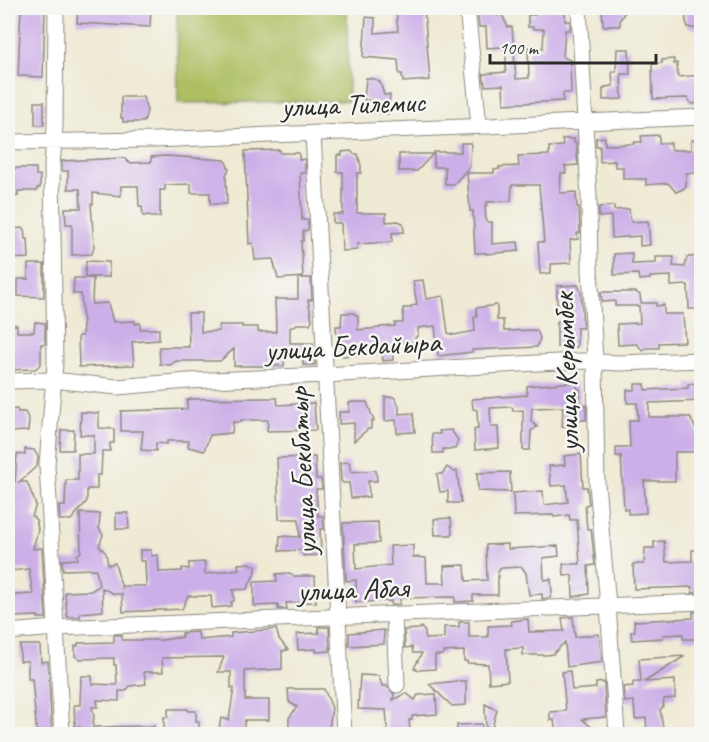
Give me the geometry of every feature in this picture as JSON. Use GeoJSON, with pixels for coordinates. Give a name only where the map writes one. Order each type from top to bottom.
{"type":"FeatureCollection","features":[{"type":"Feature","properties":{"kind":"street"},"geometry":{"type":"LineString","coordinates":[[56,8],[52,165],[55,281],[53,380],[47,465],[62,735]]}},
{"type":"Feature","properties":{"kind":"street"},"geometry":{"type":"LineString","coordinates":[[467,8],[480,126]]}},
{"type":"Feature","properties":{"kind":"street","name":"улица Керымбек"},"geometry":{"type":"LineString","coordinates":[[579,8],[590,198],[597,484],[617,735]]}},
{"type":"Feature","properties":{"kind":"street","name":"улица Тилемис"},"geometry":{"type":"LineString","coordinates":[[8,142],[154,140],[702,117]]}},
{"type":"Feature","properties":{"kind":"street","name":"улица Бекбатыр"},"geometry":{"type":"LineString","coordinates":[[313,133],[344,735]]}},
{"type":"Feature","properties":{"kind":"street","name":"улица Бекдайыра"},"geometry":{"type":"LineString","coordinates":[[8,381],[53,380],[117,387],[188,381],[595,361],[619,363],[702,360]]}},
{"type":"Feature","properties":{"kind":"street","name":"улица Абая"},"geometry":{"type":"LineString","coordinates":[[8,632],[56,628],[702,602]]}},
{"type":"Feature","properties":{"kind":"street"},"geometry":{"type":"LineString","coordinates":[[394,615],[398,685]]}},
{"type":"Feature","properties":{"kind":"green space"},"geometry":{"type":"Polygon","coordinates":[[[177,8],[347,8],[348,101],[178,103],[177,8]]]}},
{"type":"Feature","properties":{"kind":"building"},"geometry":{"type":"Polygon","coordinates":[[[21,8],[45,8],[43,77],[18,76],[21,8]]]}},
{"type":"Feature","properties":{"kind":"building"},"geometry":{"type":"Polygon","coordinates":[[[78,8],[151,8],[150,27],[77,23],[78,8]]]}},
{"type":"Feature","properties":{"kind":"building"},"geometry":{"type":"Polygon","coordinates":[[[396,8],[424,8],[430,80],[403,82],[402,74],[399,74],[398,60],[363,57],[366,17],[375,18],[375,33],[398,31],[396,8]]]}},
{"type":"Feature","properties":{"kind":"building"},"geometry":{"type":"Polygon","coordinates":[[[477,8],[494,8],[495,15],[502,15],[508,27],[512,27],[516,79],[529,78],[528,47],[543,48],[544,29],[528,27],[528,15],[535,15],[535,8],[565,8],[565,21],[570,21],[570,30],[565,30],[563,57],[570,60],[571,93],[563,93],[563,101],[504,104],[503,85],[485,86],[483,74],[506,72],[506,50],[503,47],[487,48],[486,27],[479,27],[477,8]]]}},
{"type":"Feature","properties":{"kind":"building"},"geometry":{"type":"Polygon","coordinates":[[[627,8],[620,20],[620,26],[603,26],[602,9],[627,8]]]}},
{"type":"Feature","properties":{"kind":"building"},"geometry":{"type":"Polygon","coordinates":[[[685,8],[702,8],[702,24],[699,24],[697,29],[688,27],[685,8]]]}},
{"type":"Feature","properties":{"kind":"building"},"geometry":{"type":"Polygon","coordinates":[[[617,49],[629,49],[630,74],[621,74],[622,99],[603,100],[603,89],[613,86],[612,72],[616,72],[617,49]]]}},
{"type":"Feature","properties":{"kind":"building"},"geometry":{"type":"Polygon","coordinates":[[[674,59],[674,64],[677,63],[678,77],[702,75],[702,103],[691,104],[688,98],[653,99],[652,64],[674,59]]]}},
{"type":"Feature","properties":{"kind":"building"},"geometry":{"type":"Polygon","coordinates":[[[366,78],[380,82],[384,95],[390,95],[388,114],[374,113],[375,101],[364,100],[366,78]]]}},
{"type":"Feature","properties":{"kind":"building"},"geometry":{"type":"Polygon","coordinates":[[[121,97],[143,97],[147,111],[144,122],[123,122],[121,97]]]}},
{"type":"Feature","properties":{"kind":"building"},"geometry":{"type":"Polygon","coordinates":[[[35,102],[44,102],[44,125],[35,125],[35,102]]]}},
{"type":"Feature","properties":{"kind":"building"},"geometry":{"type":"Polygon","coordinates":[[[659,135],[659,143],[671,143],[671,149],[674,150],[691,150],[691,140],[702,140],[702,169],[698,173],[686,173],[686,186],[683,189],[676,192],[668,183],[646,185],[646,179],[623,179],[623,167],[615,167],[615,161],[600,162],[600,146],[596,146],[596,138],[605,137],[605,145],[634,144],[634,142],[642,142],[641,136],[659,135]]]}},
{"type":"Feature","properties":{"kind":"building"},"geometry":{"type":"Polygon","coordinates":[[[562,139],[574,139],[578,165],[565,166],[566,173],[561,173],[560,193],[576,192],[577,207],[579,207],[580,233],[577,233],[578,239],[570,240],[571,263],[551,264],[551,273],[540,274],[538,242],[544,242],[539,185],[512,185],[511,201],[487,202],[485,205],[486,222],[492,222],[492,244],[518,242],[519,251],[475,253],[473,211],[470,211],[467,173],[494,173],[494,170],[500,169],[499,167],[519,166],[518,156],[549,155],[549,147],[563,146],[562,139]]]}},
{"type":"Feature","properties":{"kind":"building"},"geometry":{"type":"Polygon","coordinates":[[[461,143],[471,143],[470,166],[454,184],[445,184],[445,167],[434,167],[434,152],[461,152],[461,143]]]}},
{"type":"Feature","properties":{"kind":"building"},"geometry":{"type":"Polygon","coordinates":[[[280,150],[280,153],[299,153],[299,160],[305,159],[305,173],[300,173],[302,220],[308,220],[308,230],[303,231],[303,241],[301,241],[303,277],[278,279],[273,259],[255,260],[253,243],[249,244],[245,151],[280,150]]]}},
{"type":"Feature","properties":{"kind":"building"},"geometry":{"type":"Polygon","coordinates":[[[351,151],[358,154],[361,166],[361,173],[357,173],[357,213],[386,213],[386,222],[403,223],[404,232],[392,233],[392,242],[357,244],[357,250],[342,251],[341,223],[333,223],[333,214],[343,214],[343,172],[337,172],[337,155],[351,151]]]}},
{"type":"Feature","properties":{"kind":"building"},"geometry":{"type":"Polygon","coordinates":[[[399,154],[433,154],[417,171],[399,171],[399,154]]]}},
{"type":"Feature","properties":{"kind":"building"},"geometry":{"type":"Polygon","coordinates":[[[151,157],[225,160],[229,169],[226,175],[227,204],[210,204],[210,193],[191,193],[191,184],[165,185],[165,190],[160,190],[160,217],[151,217],[150,215],[143,216],[142,206],[139,206],[138,186],[121,186],[121,196],[93,193],[93,204],[91,204],[94,246],[92,254],[72,255],[72,224],[66,224],[65,208],[81,208],[80,189],[68,189],[68,171],[62,171],[62,161],[124,158],[129,163],[151,162],[151,157]]]}},
{"type":"Feature","properties":{"kind":"building"},"geometry":{"type":"Polygon","coordinates":[[[8,168],[36,168],[36,175],[40,175],[40,188],[37,188],[37,191],[18,191],[18,196],[10,196],[8,168]]]}},
{"type":"Feature","properties":{"kind":"building"},"geometry":{"type":"Polygon","coordinates":[[[614,206],[614,210],[629,209],[631,222],[648,221],[650,245],[640,246],[640,236],[612,238],[611,216],[599,217],[599,207],[614,206]]]}},
{"type":"Feature","properties":{"kind":"building"},"geometry":{"type":"Polygon","coordinates":[[[24,228],[25,239],[28,239],[29,258],[8,259],[8,240],[13,240],[12,229],[24,228]]]}},
{"type":"Feature","properties":{"kind":"building"},"geometry":{"type":"Polygon","coordinates":[[[632,253],[632,264],[656,263],[656,257],[674,257],[673,266],[685,267],[687,257],[702,256],[702,309],[689,309],[688,285],[671,286],[671,276],[639,280],[638,274],[614,275],[614,254],[632,253]]]}},
{"type":"Feature","properties":{"kind":"building"},"geometry":{"type":"Polygon","coordinates":[[[86,261],[109,262],[109,277],[85,277],[86,261]]]}},
{"type":"Feature","properties":{"kind":"building"},"geometry":{"type":"Polygon","coordinates":[[[28,264],[44,264],[44,297],[18,296],[18,279],[28,279],[28,264]]]}},
{"type":"Feature","properties":{"kind":"building"},"geometry":{"type":"Polygon","coordinates":[[[74,278],[93,278],[92,304],[108,303],[113,322],[135,321],[135,324],[140,323],[140,329],[159,329],[159,340],[132,342],[134,365],[79,367],[78,336],[82,336],[83,327],[81,294],[73,294],[74,278]]]}},
{"type":"Feature","properties":{"kind":"building"},"geometry":{"type":"Polygon","coordinates":[[[298,278],[311,278],[312,300],[308,300],[312,320],[310,324],[297,324],[290,328],[290,343],[313,343],[315,365],[303,365],[303,357],[285,358],[284,366],[234,366],[234,349],[220,361],[176,361],[170,365],[160,364],[159,347],[189,347],[188,313],[201,313],[201,332],[219,331],[219,325],[242,325],[242,327],[258,327],[258,332],[276,332],[275,299],[298,299],[298,278]]]}},
{"type":"Feature","properties":{"kind":"building"},"geometry":{"type":"Polygon","coordinates":[[[423,280],[426,299],[443,296],[448,333],[454,335],[475,331],[476,308],[497,305],[497,320],[503,320],[504,331],[537,330],[540,338],[537,347],[472,350],[472,352],[438,356],[435,326],[418,328],[415,342],[392,343],[393,360],[383,361],[382,353],[342,356],[341,338],[337,338],[336,326],[341,326],[342,313],[353,313],[358,316],[358,330],[403,323],[403,308],[417,305],[413,281],[423,280]]]}},
{"type":"Feature","properties":{"kind":"building"},"geometry":{"type":"Polygon","coordinates":[[[578,285],[581,292],[583,328],[577,328],[577,347],[557,347],[557,323],[566,321],[565,304],[557,304],[557,286],[578,285]]]}},
{"type":"Feature","properties":{"kind":"building"},"geometry":{"type":"Polygon","coordinates":[[[601,292],[636,292],[640,295],[641,303],[664,305],[664,314],[683,314],[685,342],[659,343],[659,348],[646,348],[643,351],[637,344],[618,345],[617,324],[640,323],[639,306],[615,306],[615,301],[602,302],[601,292]]]}},
{"type":"Feature","properties":{"kind":"building"},"geometry":{"type":"Polygon","coordinates":[[[35,322],[45,323],[45,344],[41,344],[41,364],[35,369],[8,370],[8,325],[17,325],[17,332],[34,332],[35,322]]]}},
{"type":"Feature","properties":{"kind":"building"},"geometry":{"type":"Polygon","coordinates":[[[577,382],[577,389],[580,389],[580,405],[586,405],[586,420],[572,420],[572,427],[562,426],[563,407],[532,408],[531,421],[537,427],[531,431],[530,450],[523,450],[523,410],[513,411],[512,407],[490,408],[491,427],[498,427],[499,448],[475,450],[474,429],[478,429],[477,410],[473,409],[472,399],[527,395],[527,386],[577,382]]]}},
{"type":"Feature","properties":{"kind":"building"},"geometry":{"type":"Polygon","coordinates":[[[702,383],[702,401],[649,403],[649,417],[690,417],[701,440],[696,452],[675,452],[675,481],[644,481],[646,513],[628,514],[628,509],[624,509],[621,456],[616,456],[616,447],[630,447],[629,420],[638,420],[637,403],[627,403],[627,390],[635,390],[635,384],[645,384],[645,390],[688,388],[688,384],[702,383]]]}},
{"type":"Feature","properties":{"kind":"building"},"geometry":{"type":"Polygon","coordinates":[[[385,397],[394,397],[399,406],[399,414],[413,413],[415,432],[397,433],[396,420],[385,421],[385,397]]]}},
{"type":"Feature","properties":{"kind":"building"},"geometry":{"type":"Polygon","coordinates":[[[277,398],[278,405],[314,403],[316,430],[267,431],[267,420],[241,420],[241,422],[233,422],[232,433],[210,435],[204,451],[188,447],[189,441],[156,443],[156,451],[141,450],[143,431],[121,431],[121,411],[187,409],[187,400],[192,399],[277,398]]]}},
{"type":"Feature","properties":{"kind":"building"},"geometry":{"type":"Polygon","coordinates":[[[367,402],[374,421],[371,421],[371,429],[354,441],[354,423],[339,424],[339,412],[349,412],[349,403],[367,402]]]}},
{"type":"Feature","properties":{"kind":"building"},"geometry":{"type":"Polygon","coordinates":[[[17,409],[18,412],[25,412],[29,420],[28,431],[8,432],[9,410],[17,409]]]}},
{"type":"Feature","properties":{"kind":"building"},"geometry":{"type":"Polygon","coordinates":[[[81,412],[99,413],[99,428],[114,429],[114,443],[110,443],[110,451],[102,451],[101,475],[97,475],[97,489],[87,489],[87,501],[71,520],[60,520],[59,506],[65,506],[66,480],[78,480],[78,454],[94,454],[94,435],[80,435],[81,412]]]}},
{"type":"Feature","properties":{"kind":"building"},"geometry":{"type":"Polygon","coordinates":[[[61,430],[74,430],[73,450],[60,450],[61,430]]]}},
{"type":"Feature","properties":{"kind":"building"},"geometry":{"type":"Polygon","coordinates":[[[451,430],[458,440],[455,449],[443,449],[443,453],[433,453],[432,434],[451,430]]]}},
{"type":"Feature","properties":{"kind":"building"},"geometry":{"type":"Polygon","coordinates":[[[25,449],[34,450],[38,457],[37,466],[19,482],[27,482],[36,505],[32,516],[36,520],[38,529],[33,549],[42,548],[46,618],[14,617],[14,595],[33,594],[29,569],[10,571],[8,563],[8,552],[11,552],[8,482],[15,482],[17,454],[25,455],[25,449]]]}},
{"type":"Feature","properties":{"kind":"building"},"geometry":{"type":"Polygon","coordinates":[[[581,454],[583,487],[587,487],[589,504],[585,505],[587,529],[591,529],[595,565],[588,566],[589,594],[573,597],[572,575],[564,576],[563,564],[580,564],[577,520],[570,520],[569,515],[514,516],[513,493],[543,491],[544,505],[568,502],[566,485],[551,486],[549,466],[565,465],[564,456],[581,454]]]}},
{"type":"Feature","properties":{"kind":"building"},"geometry":{"type":"Polygon","coordinates":[[[315,457],[316,479],[321,479],[322,489],[316,489],[318,516],[323,516],[324,529],[320,529],[321,555],[303,556],[303,550],[279,551],[280,536],[300,537],[299,519],[279,519],[277,458],[315,457]]]}},
{"type":"Feature","properties":{"kind":"building"},"geometry":{"type":"Polygon","coordinates":[[[349,462],[351,472],[376,470],[377,481],[368,481],[369,497],[351,498],[349,483],[341,481],[340,463],[349,462]]]}},
{"type":"Feature","properties":{"kind":"building"},"geometry":{"type":"Polygon","coordinates":[[[447,467],[454,472],[457,471],[461,503],[448,503],[448,491],[440,492],[437,474],[442,474],[447,467]]]}},
{"type":"Feature","properties":{"kind":"building"},"geometry":{"type":"Polygon","coordinates":[[[510,472],[511,492],[478,491],[477,473],[510,472]]]}},
{"type":"Feature","properties":{"kind":"building"},"geometry":{"type":"Polygon","coordinates":[[[80,513],[100,514],[99,528],[103,535],[99,546],[106,553],[108,565],[115,563],[122,589],[122,586],[146,586],[145,561],[140,561],[140,550],[151,550],[151,556],[158,555],[159,572],[182,571],[182,568],[189,569],[189,563],[205,562],[205,574],[239,569],[238,564],[251,563],[251,565],[256,565],[256,571],[247,589],[233,590],[234,601],[231,602],[231,606],[212,608],[211,596],[188,596],[182,609],[123,612],[122,594],[114,594],[102,588],[103,611],[80,613],[80,617],[67,617],[65,592],[91,591],[99,586],[96,569],[63,570],[62,560],[78,559],[77,555],[81,552],[80,513]]]}},
{"type":"Feature","properties":{"kind":"building"},"geometry":{"type":"Polygon","coordinates":[[[116,513],[128,513],[129,529],[116,529],[116,513]]]}},
{"type":"Feature","properties":{"kind":"building"},"geometry":{"type":"Polygon","coordinates":[[[451,518],[452,535],[435,535],[434,519],[451,518]]]}},
{"type":"Feature","properties":{"kind":"building"},"geometry":{"type":"Polygon","coordinates":[[[378,522],[379,543],[355,544],[356,569],[391,565],[390,546],[413,545],[413,557],[426,558],[427,583],[445,583],[444,566],[465,565],[466,581],[487,580],[486,545],[508,544],[508,549],[558,546],[559,556],[543,558],[544,580],[551,579],[550,598],[542,599],[542,594],[529,595],[526,573],[522,567],[501,568],[498,572],[498,595],[473,595],[473,601],[455,602],[455,597],[400,598],[400,604],[391,605],[391,601],[356,602],[356,580],[346,581],[343,523],[378,522]]]}},
{"type":"Feature","properties":{"kind":"building"},"geometry":{"type":"Polygon","coordinates":[[[664,541],[666,562],[692,561],[692,550],[702,550],[702,592],[692,593],[692,587],[634,589],[633,564],[644,564],[645,548],[654,548],[654,542],[664,541]]]}},
{"type":"Feature","properties":{"kind":"building"},"geometry":{"type":"Polygon","coordinates":[[[289,573],[293,576],[315,576],[316,602],[286,603],[287,609],[278,609],[278,605],[254,606],[254,582],[277,581],[276,574],[289,573]]]}},
{"type":"Feature","properties":{"kind":"building"},"geometry":{"type":"Polygon","coordinates":[[[693,612],[702,612],[702,639],[683,639],[683,634],[632,640],[631,632],[635,631],[634,621],[693,618],[693,612]]]}},
{"type":"Feature","properties":{"kind":"building"},"geometry":{"type":"Polygon","coordinates":[[[573,617],[575,637],[599,634],[602,662],[567,667],[565,642],[553,654],[547,655],[523,655],[523,648],[506,649],[508,681],[489,683],[488,664],[467,663],[464,661],[464,651],[443,652],[443,655],[435,655],[435,669],[419,670],[414,668],[422,653],[413,653],[412,647],[405,648],[404,630],[421,627],[425,632],[425,639],[444,638],[444,627],[459,627],[459,622],[469,622],[469,637],[488,637],[488,626],[512,625],[511,621],[528,619],[529,632],[564,631],[562,618],[573,617]]]}},
{"type":"Feature","properties":{"kind":"building"},"geometry":{"type":"Polygon","coordinates":[[[318,627],[329,627],[330,651],[298,650],[297,634],[319,633],[318,627]]]}},
{"type":"Feature","properties":{"kind":"building"},"geometry":{"type":"Polygon","coordinates":[[[276,629],[279,639],[288,650],[282,651],[282,669],[245,671],[245,700],[269,700],[269,720],[245,720],[242,735],[218,735],[221,718],[229,720],[234,688],[231,688],[231,672],[218,672],[224,657],[162,658],[163,672],[144,672],[146,684],[130,686],[126,691],[119,691],[119,701],[97,700],[98,707],[92,707],[94,716],[92,735],[80,735],[80,727],[75,727],[74,705],[80,705],[81,676],[92,676],[92,684],[117,685],[114,658],[79,659],[75,656],[75,646],[78,646],[78,643],[114,642],[114,635],[122,635],[122,640],[162,640],[182,637],[182,633],[198,632],[199,640],[231,637],[231,633],[276,629]]]}},
{"type":"Feature","properties":{"kind":"building"},"geometry":{"type":"Polygon","coordinates":[[[384,630],[384,644],[349,646],[349,633],[384,630]]]}},
{"type":"Feature","properties":{"kind":"building"},"geometry":{"type":"Polygon","coordinates":[[[20,645],[40,645],[41,662],[48,661],[52,735],[37,735],[32,679],[28,679],[28,661],[20,661],[20,645]]]}},
{"type":"Feature","properties":{"kind":"building"},"geometry":{"type":"Polygon","coordinates":[[[685,656],[644,682],[675,680],[675,698],[664,699],[660,710],[664,733],[647,734],[646,718],[635,719],[634,701],[625,702],[623,687],[633,686],[633,682],[641,682],[639,659],[685,656]]]}},
{"type":"Feature","properties":{"kind":"building"},"geometry":{"type":"Polygon","coordinates":[[[570,671],[572,690],[596,688],[596,683],[604,682],[606,717],[582,719],[601,735],[556,735],[554,720],[550,720],[550,712],[566,711],[562,672],[570,671]]]}},
{"type":"Feature","properties":{"kind":"building"},"geometry":{"type":"Polygon","coordinates":[[[360,675],[379,676],[382,686],[387,686],[394,694],[393,700],[406,693],[415,700],[418,695],[436,694],[437,714],[412,716],[412,720],[409,720],[408,735],[388,735],[386,710],[358,709],[360,675]]]}},
{"type":"Feature","properties":{"kind":"building"},"geometry":{"type":"Polygon","coordinates":[[[466,681],[466,705],[452,706],[429,684],[466,681]]]}},
{"type":"Feature","properties":{"kind":"building"},"geometry":{"type":"Polygon","coordinates":[[[288,689],[324,689],[332,708],[328,735],[300,735],[299,728],[289,728],[289,718],[297,707],[289,702],[288,689]]]}},
{"type":"Feature","properties":{"kind":"building"},"geometry":{"type":"Polygon","coordinates":[[[485,704],[497,710],[490,735],[486,735],[485,704]]]}},
{"type":"Feature","properties":{"kind":"building"},"geometry":{"type":"Polygon","coordinates":[[[168,709],[196,711],[199,730],[170,731],[164,734],[164,717],[168,717],[168,709]]]}},
{"type":"Feature","properties":{"kind":"building"},"geometry":{"type":"Polygon","coordinates":[[[482,724],[482,735],[457,735],[457,725],[482,724]]]}},
{"type":"Feature","properties":{"kind":"building"},"geometry":{"type":"Polygon","coordinates":[[[154,726],[154,735],[95,735],[95,727],[154,726]]]}}]}
